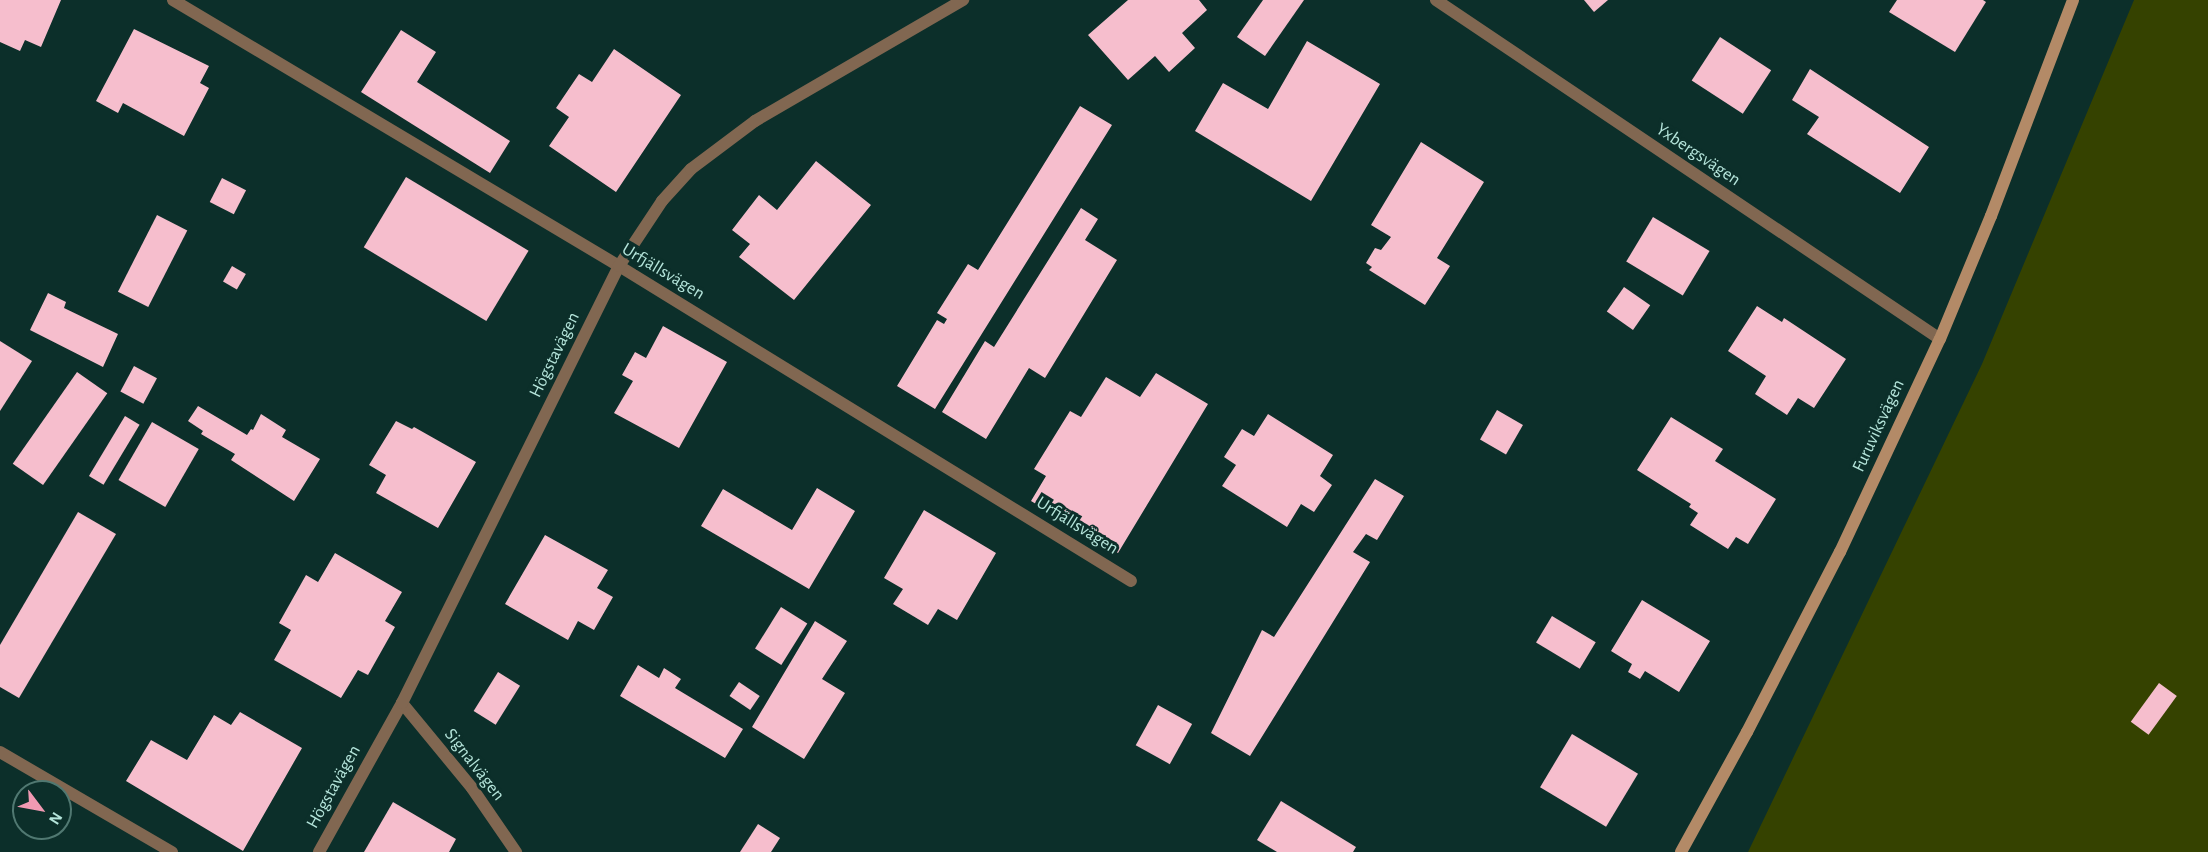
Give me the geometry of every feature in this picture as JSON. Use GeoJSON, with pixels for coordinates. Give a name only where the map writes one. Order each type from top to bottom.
{"type":"FeatureCollection","features":[{"type":"Feature","properties":{"kind":"main road","name":"Furuviksvägen"},"geometry":{"type":"LineString","coordinates":[[1681,852],[1747,732],[1840,552],[1940,339],[1991,216],[2073,0]]}},
{"type":"Feature","properties":{"kind":"street","name":"Urfjällsvägen"},"geometry":{"type":"LineString","coordinates":[[172,0],[619,266],[1131,580]]}},
{"type":"Feature","properties":{"kind":"street","name":"Högstavägen"},"geometry":{"type":"LineString","coordinates":[[319,852],[402,703],[619,266],[662,201],[691,169],[723,142],[963,0]]}},
{"type":"Feature","properties":{"kind":"street","name":"Yxbergsvägen"},"geometry":{"type":"LineString","coordinates":[[1436,0],[1940,339]]}},
{"type":"Feature","properties":{"kind":"street","name":"Signalvägen"},"geometry":{"type":"LineString","coordinates":[[402,703],[472,788],[516,852]]}},
{"type":"Feature","properties":{"kind":"street"},"geometry":{"type":"LineString","coordinates":[[0,752],[172,852]]}},
{"type":"Feature","properties":{"kind":"green space"},"geometry":{"type":"Polygon","coordinates":[[[2134,0],[2208,0],[2208,852],[1748,852],[1982,364],[2134,0]]]}},
{"type":"Feature","properties":{"kind":"building"},"geometry":{"type":"Polygon","coordinates":[[[0,0],[61,0],[41,47],[25,40],[20,51],[0,42],[0,0]]]}},
{"type":"Feature","properties":{"kind":"building"},"geometry":{"type":"Polygon","coordinates":[[[1128,0],[1199,0],[1207,10],[1182,33],[1195,48],[1169,72],[1155,56],[1128,80],[1088,35],[1128,0]]]}},
{"type":"Feature","properties":{"kind":"building"},"geometry":{"type":"Polygon","coordinates":[[[1263,0],[1304,0],[1265,56],[1237,37],[1263,0]]]}},
{"type":"Feature","properties":{"kind":"building"},"geometry":{"type":"Polygon","coordinates":[[[1584,0],[1608,0],[1594,12],[1584,0]]]}},
{"type":"Feature","properties":{"kind":"building"},"geometry":{"type":"Polygon","coordinates":[[[1897,0],[1983,0],[1986,2],[1955,52],[1889,12],[1897,0]]]}},
{"type":"Feature","properties":{"kind":"building"},"geometry":{"type":"Polygon","coordinates":[[[134,29],[209,66],[200,83],[209,88],[184,136],[123,103],[118,113],[96,101],[134,29]]]}},
{"type":"Feature","properties":{"kind":"building"},"geometry":{"type":"Polygon","coordinates":[[[401,30],[436,52],[417,82],[510,141],[490,173],[361,92],[401,30]]]}},
{"type":"Feature","properties":{"kind":"building"},"geometry":{"type":"Polygon","coordinates":[[[1720,37],[1771,70],[1743,114],[1692,81],[1720,37]]]}},
{"type":"Feature","properties":{"kind":"building"},"geometry":{"type":"Polygon","coordinates":[[[1307,41],[1380,84],[1311,201],[1195,131],[1223,83],[1268,109],[1307,41]]]}},
{"type":"Feature","properties":{"kind":"building"},"geometry":{"type":"Polygon","coordinates":[[[614,49],[681,95],[616,192],[549,146],[569,117],[556,108],[579,74],[592,82],[614,49]]]}},
{"type":"Feature","properties":{"kind":"building"},"geometry":{"type":"Polygon","coordinates":[[[1810,69],[1929,147],[1900,193],[1807,134],[1819,117],[1792,100],[1810,69]]]}},
{"type":"Feature","properties":{"kind":"building"},"geometry":{"type":"Polygon","coordinates":[[[1080,106],[1112,125],[935,409],[897,386],[937,320],[944,324],[947,319],[937,313],[968,264],[978,270],[1080,106]]]}},
{"type":"Feature","properties":{"kind":"building"},"geometry":{"type":"Polygon","coordinates":[[[1421,142],[1484,182],[1437,258],[1450,266],[1425,305],[1369,270],[1372,267],[1366,263],[1375,248],[1381,250],[1391,237],[1371,225],[1421,142]]]}},
{"type":"Feature","properties":{"kind":"building"},"geometry":{"type":"Polygon","coordinates":[[[816,161],[871,205],[794,300],[739,257],[750,244],[732,230],[759,195],[777,210],[816,161]]]}},
{"type":"Feature","properties":{"kind":"building"},"geometry":{"type":"Polygon","coordinates":[[[406,177],[529,251],[486,321],[364,247],[406,177]]]}},
{"type":"Feature","properties":{"kind":"building"},"geometry":{"type":"Polygon","coordinates":[[[222,178],[246,190],[234,214],[210,202],[222,178]]]}},
{"type":"Feature","properties":{"kind":"building"},"geometry":{"type":"Polygon","coordinates":[[[1081,208],[1098,219],[1085,240],[1117,260],[1045,378],[1029,368],[986,439],[942,412],[985,341],[994,347],[1081,208]]]}},
{"type":"Feature","properties":{"kind":"building"},"geometry":{"type":"Polygon","coordinates":[[[157,215],[187,230],[148,307],[118,292],[157,215]]]}},
{"type":"Feature","properties":{"kind":"building"},"geometry":{"type":"Polygon","coordinates":[[[1653,217],[1710,251],[1683,296],[1626,262],[1653,217]]]}},
{"type":"Feature","properties":{"kind":"building"},"geometry":{"type":"Polygon","coordinates":[[[232,266],[246,274],[237,290],[223,282],[232,266]]]}},
{"type":"Feature","properties":{"kind":"building"},"geometry":{"type":"Polygon","coordinates":[[[1624,287],[1650,305],[1633,330],[1607,312],[1624,287]]]}},
{"type":"Feature","properties":{"kind":"building"},"geometry":{"type":"Polygon","coordinates":[[[48,293],[66,302],[64,308],[118,334],[103,367],[30,330],[48,293]]]}},
{"type":"Feature","properties":{"kind":"building"},"geometry":{"type":"Polygon","coordinates":[[[1757,306],[1782,322],[1784,318],[1846,359],[1814,408],[1798,398],[1787,415],[1755,394],[1766,376],[1728,351],[1757,306]]]}},
{"type":"Feature","properties":{"kind":"building"},"geometry":{"type":"Polygon","coordinates":[[[663,326],[727,362],[679,448],[614,413],[633,381],[622,375],[635,352],[646,358],[663,326]]]}},
{"type":"Feature","properties":{"kind":"building"},"geometry":{"type":"Polygon","coordinates":[[[0,341],[32,361],[0,411],[0,341]]]}},
{"type":"Feature","properties":{"kind":"building"},"geometry":{"type":"Polygon","coordinates":[[[134,366],[157,378],[143,404],[120,392],[134,366]]]}},
{"type":"Feature","properties":{"kind":"building"},"geometry":{"type":"Polygon","coordinates":[[[77,372],[107,393],[43,485],[13,464],[77,372]]]}},
{"type":"Feature","properties":{"kind":"building"},"geometry":{"type":"Polygon","coordinates":[[[1156,373],[1208,404],[1118,553],[1031,501],[1046,476],[1034,469],[1070,411],[1081,417],[1106,377],[1140,397],[1156,373]]]}},
{"type":"Feature","properties":{"kind":"building"},"geometry":{"type":"Polygon","coordinates":[[[198,406],[247,435],[251,429],[253,430],[261,414],[286,430],[282,437],[320,459],[294,501],[231,460],[235,454],[201,434],[203,431],[188,421],[198,406]]]}},
{"type":"Feature","properties":{"kind":"building"},"geometry":{"type":"Polygon","coordinates":[[[1497,410],[1523,425],[1506,454],[1480,439],[1497,410]]]}},
{"type":"Feature","properties":{"kind":"building"},"geometry":{"type":"Polygon","coordinates":[[[1268,414],[1333,455],[1320,476],[1332,485],[1314,512],[1301,504],[1287,527],[1222,486],[1236,465],[1224,457],[1242,429],[1254,436],[1268,414]]]}},
{"type":"Feature","properties":{"kind":"building"},"geometry":{"type":"Polygon","coordinates":[[[125,416],[140,425],[104,485],[89,476],[125,416]]]}},
{"type":"Feature","properties":{"kind":"building"},"geometry":{"type":"Polygon","coordinates":[[[1671,417],[1723,449],[1715,461],[1776,499],[1748,544],[1736,537],[1728,549],[1690,525],[1698,513],[1689,507],[1691,504],[1637,470],[1671,417]]]}},
{"type":"Feature","properties":{"kind":"building"},"geometry":{"type":"Polygon","coordinates":[[[396,421],[412,429],[414,427],[476,462],[438,528],[376,493],[386,475],[369,465],[396,421]]]}},
{"type":"Feature","properties":{"kind":"building"},"geometry":{"type":"Polygon","coordinates":[[[152,422],[199,449],[165,507],[118,480],[152,422]]]}},
{"type":"Feature","properties":{"kind":"building"},"geometry":{"type":"Polygon","coordinates":[[[1375,479],[1404,496],[1377,540],[1366,534],[1353,552],[1370,562],[1250,756],[1211,733],[1262,630],[1274,637],[1375,479]]]}},
{"type":"Feature","properties":{"kind":"building"},"geometry":{"type":"Polygon","coordinates":[[[817,488],[855,511],[809,589],[701,526],[723,489],[792,530],[817,488]]]}},
{"type":"Feature","properties":{"kind":"building"},"geometry":{"type":"Polygon","coordinates":[[[924,510],[996,553],[957,620],[938,609],[928,625],[893,604],[903,589],[884,578],[924,510]]]}},
{"type":"Feature","properties":{"kind":"building"},"geometry":{"type":"Polygon","coordinates":[[[78,512],[116,534],[19,698],[0,687],[0,645],[78,512]]]}},
{"type":"Feature","properties":{"kind":"building"},"geometry":{"type":"Polygon","coordinates":[[[545,535],[608,570],[597,588],[613,597],[594,630],[578,621],[568,640],[505,604],[545,535]]]}},
{"type":"Feature","properties":{"kind":"building"},"geometry":{"type":"Polygon","coordinates":[[[335,553],[402,592],[385,621],[395,627],[368,675],[358,670],[341,698],[274,660],[291,630],[279,623],[306,575],[318,582],[335,553]]]}},
{"type":"Feature","properties":{"kind":"building"},"geometry":{"type":"Polygon","coordinates":[[[1642,600],[1710,641],[1679,692],[1645,671],[1640,679],[1628,672],[1632,664],[1611,651],[1642,600]]]}},
{"type":"Feature","properties":{"kind":"building"},"geometry":{"type":"Polygon","coordinates":[[[781,607],[807,623],[781,665],[755,649],[781,607]]]}},
{"type":"Feature","properties":{"kind":"building"},"geometry":{"type":"Polygon","coordinates":[[[1552,616],[1596,642],[1580,669],[1536,643],[1552,616]]]}},
{"type":"Feature","properties":{"kind":"building"},"geometry":{"type":"Polygon","coordinates":[[[815,621],[847,641],[822,679],[845,693],[804,759],[752,727],[815,621]]]}},
{"type":"Feature","properties":{"kind":"building"},"geometry":{"type":"Polygon","coordinates":[[[638,665],[659,678],[664,668],[681,679],[675,688],[743,729],[725,758],[620,696],[638,665]]]}},
{"type":"Feature","properties":{"kind":"building"},"geometry":{"type":"Polygon","coordinates":[[[498,672],[520,686],[496,725],[474,711],[498,672]]]}},
{"type":"Feature","properties":{"kind":"building"},"geometry":{"type":"Polygon","coordinates":[[[739,682],[760,696],[750,710],[729,696],[739,682]]]}},
{"type":"Feature","properties":{"kind":"building"},"geometry":{"type":"Polygon","coordinates":[[[2159,683],[2177,696],[2149,735],[2131,722],[2159,683]]]}},
{"type":"Feature","properties":{"kind":"building"},"geometry":{"type":"Polygon","coordinates":[[[1158,705],[1192,724],[1170,764],[1136,745],[1158,705]]]}},
{"type":"Feature","properties":{"kind":"building"},"geometry":{"type":"Polygon","coordinates":[[[240,712],[302,748],[243,851],[126,781],[151,740],[187,760],[214,715],[231,725],[240,712]]]}},
{"type":"Feature","properties":{"kind":"building"},"geometry":{"type":"Polygon","coordinates":[[[1572,734],[1638,774],[1606,827],[1540,787],[1572,734]]]}},
{"type":"Feature","properties":{"kind":"building"},"geometry":{"type":"Polygon","coordinates":[[[1281,801],[1356,847],[1353,852],[1277,852],[1257,840],[1281,801]]]}},
{"type":"Feature","properties":{"kind":"building"},"geometry":{"type":"Polygon","coordinates":[[[393,802],[456,839],[449,852],[364,852],[393,802]]]}},
{"type":"Feature","properties":{"kind":"building"},"geometry":{"type":"Polygon","coordinates":[[[758,824],[780,838],[771,852],[740,852],[758,824]]]}}]}
